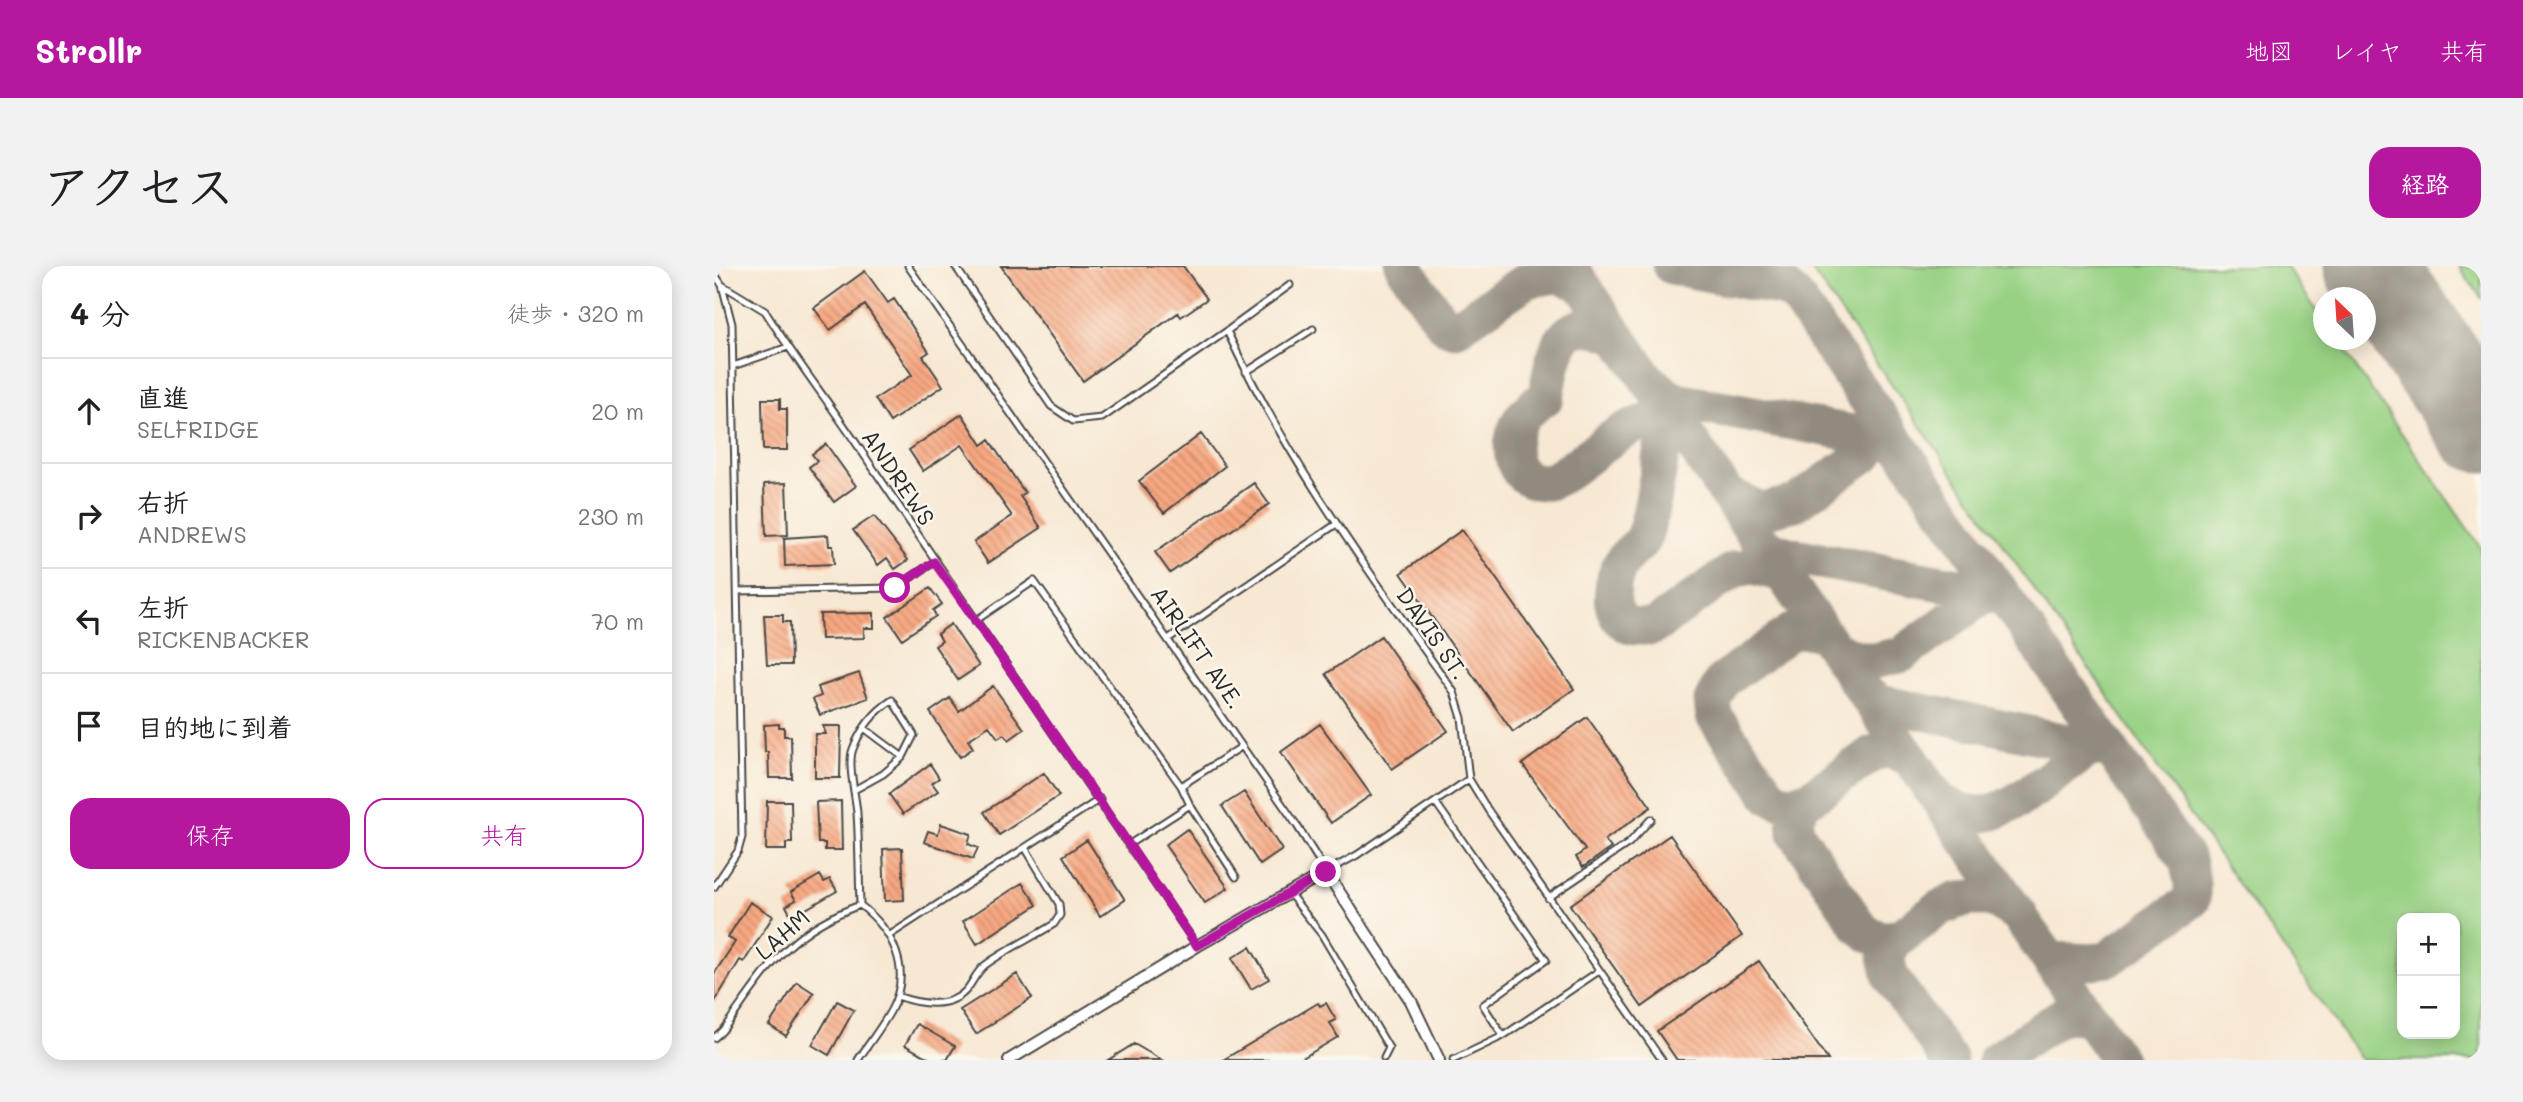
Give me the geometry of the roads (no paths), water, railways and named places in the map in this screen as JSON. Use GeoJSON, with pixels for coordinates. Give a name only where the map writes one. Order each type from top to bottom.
{"type":"FeatureCollection","features":[{"type":"Feature","properties":{"kind":"street"},"geometry":{"type":"LineString","coordinates":[[1009,1060],[1197,946],[1326,872]]}},
{"type":"Feature","properties":{"kind":"street","name":"AIRLIFT AVE."},"geometry":{"type":"LineString","coordinates":[[1326,872],[1411,1001],[1439,1060]]}},
{"type":"Feature","properties":{"kind":"lane","name":"AIRLIFT AVE."},"geometry":{"type":"LineString","coordinates":[[908,266],[1296,824],[1326,872]]}},
{"type":"Feature","properties":{"kind":"lane"},"geometry":{"type":"LineString","coordinates":[[955,266],[1051,406],[1073,421],[1102,418],[1290,285]]}},
{"type":"Feature","properties":{"kind":"lane"},"geometry":{"type":"LineString","coordinates":[[714,273],[722,285],[732,324],[742,838],[738,851],[714,887]]}},
{"type":"Feature","properties":{"kind":"lane","name":"ANDREWS"},"geometry":{"type":"LineString","coordinates":[[722,285],[765,311],[934,562],[1100,799],[1197,946]]}},
{"type":"Feature","properties":{"kind":"lane"},"geometry":{"type":"LineString","coordinates":[[1246,372],[1313,329]]}},
{"type":"Feature","properties":{"kind":"lane","name":"DAVIS ST."},"geometry":{"type":"LineString","coordinates":[[1227,331],[1246,372],[1335,525],[1454,692],[1462,718],[1469,779],[1661,1060]]}},
{"type":"Feature","properties":{"kind":"lane"},"geometry":{"type":"LineString","coordinates":[[733,366],[788,347]]}},
{"type":"Feature","properties":{"kind":"lane"},"geometry":{"type":"LineString","coordinates":[[1168,639],[1335,525]]}},
{"type":"Feature","properties":{"kind":"lane"},"geometry":{"type":"LineString","coordinates":[[737,591],[895,588],[934,562]]}},
{"type":"Feature","properties":{"kind":"lane"},"geometry":{"type":"LineString","coordinates":[[975,621],[1034,581],[1181,786],[1190,805],[1236,877]]}},
{"type":"Feature","properties":{"kind":"lane"},"geometry":{"type":"LineString","coordinates":[[854,790],[883,774],[903,757],[914,735],[892,700],[877,710],[864,727],[851,752],[854,790],[857,811],[860,905],[880,922],[890,935],[900,975],[897,996],[891,1009],[858,1060]]}},
{"type":"Feature","properties":{"kind":"lane"},"geometry":{"type":"LineString","coordinates":[[864,727],[903,757]]}},
{"type":"Feature","properties":{"kind":"lane"},"geometry":{"type":"LineString","coordinates":[[1181,786],[1241,747]]}},
{"type":"Feature","properties":{"kind":"lane"},"geometry":{"type":"LineString","coordinates":[[1326,872],[1357,855],[1469,779]]}},
{"type":"Feature","properties":{"kind":"lane"},"geometry":{"type":"LineString","coordinates":[[890,935],[1100,799]]}},
{"type":"Feature","properties":{"kind":"lane"},"geometry":{"type":"LineString","coordinates":[[1436,803],[1546,960],[1483,1005],[1503,1036]]}},
{"type":"Feature","properties":{"kind":"lane"},"geometry":{"type":"LineString","coordinates":[[1128,845],[1190,805]]}},
{"type":"Feature","properties":{"kind":"lane"},"geometry":{"type":"LineString","coordinates":[[1548,898],[1629,844],[1651,819]]}},
{"type":"Feature","properties":{"kind":"lane"},"geometry":{"type":"LineString","coordinates":[[897,996],[929,1004],[953,999],[967,989],[983,967],[1054,924],[1060,915],[1059,904],[1026,849]]}},
{"type":"Feature","properties":{"kind":"lane"},"geometry":{"type":"LineString","coordinates":[[1289,894],[1322,935],[1389,1048],[1383,1059]]}},
{"type":"Feature","properties":{"kind":"lane","name":"LAHM"},"geometry":{"type":"LineString","coordinates":[[714,1038],[781,952],[817,924],[860,905]]}},
{"type":"Feature","properties":{"kind":"lane"},"geometry":{"type":"LineString","coordinates":[[1454,1060],[1503,1036],[1599,971]]}}]}
